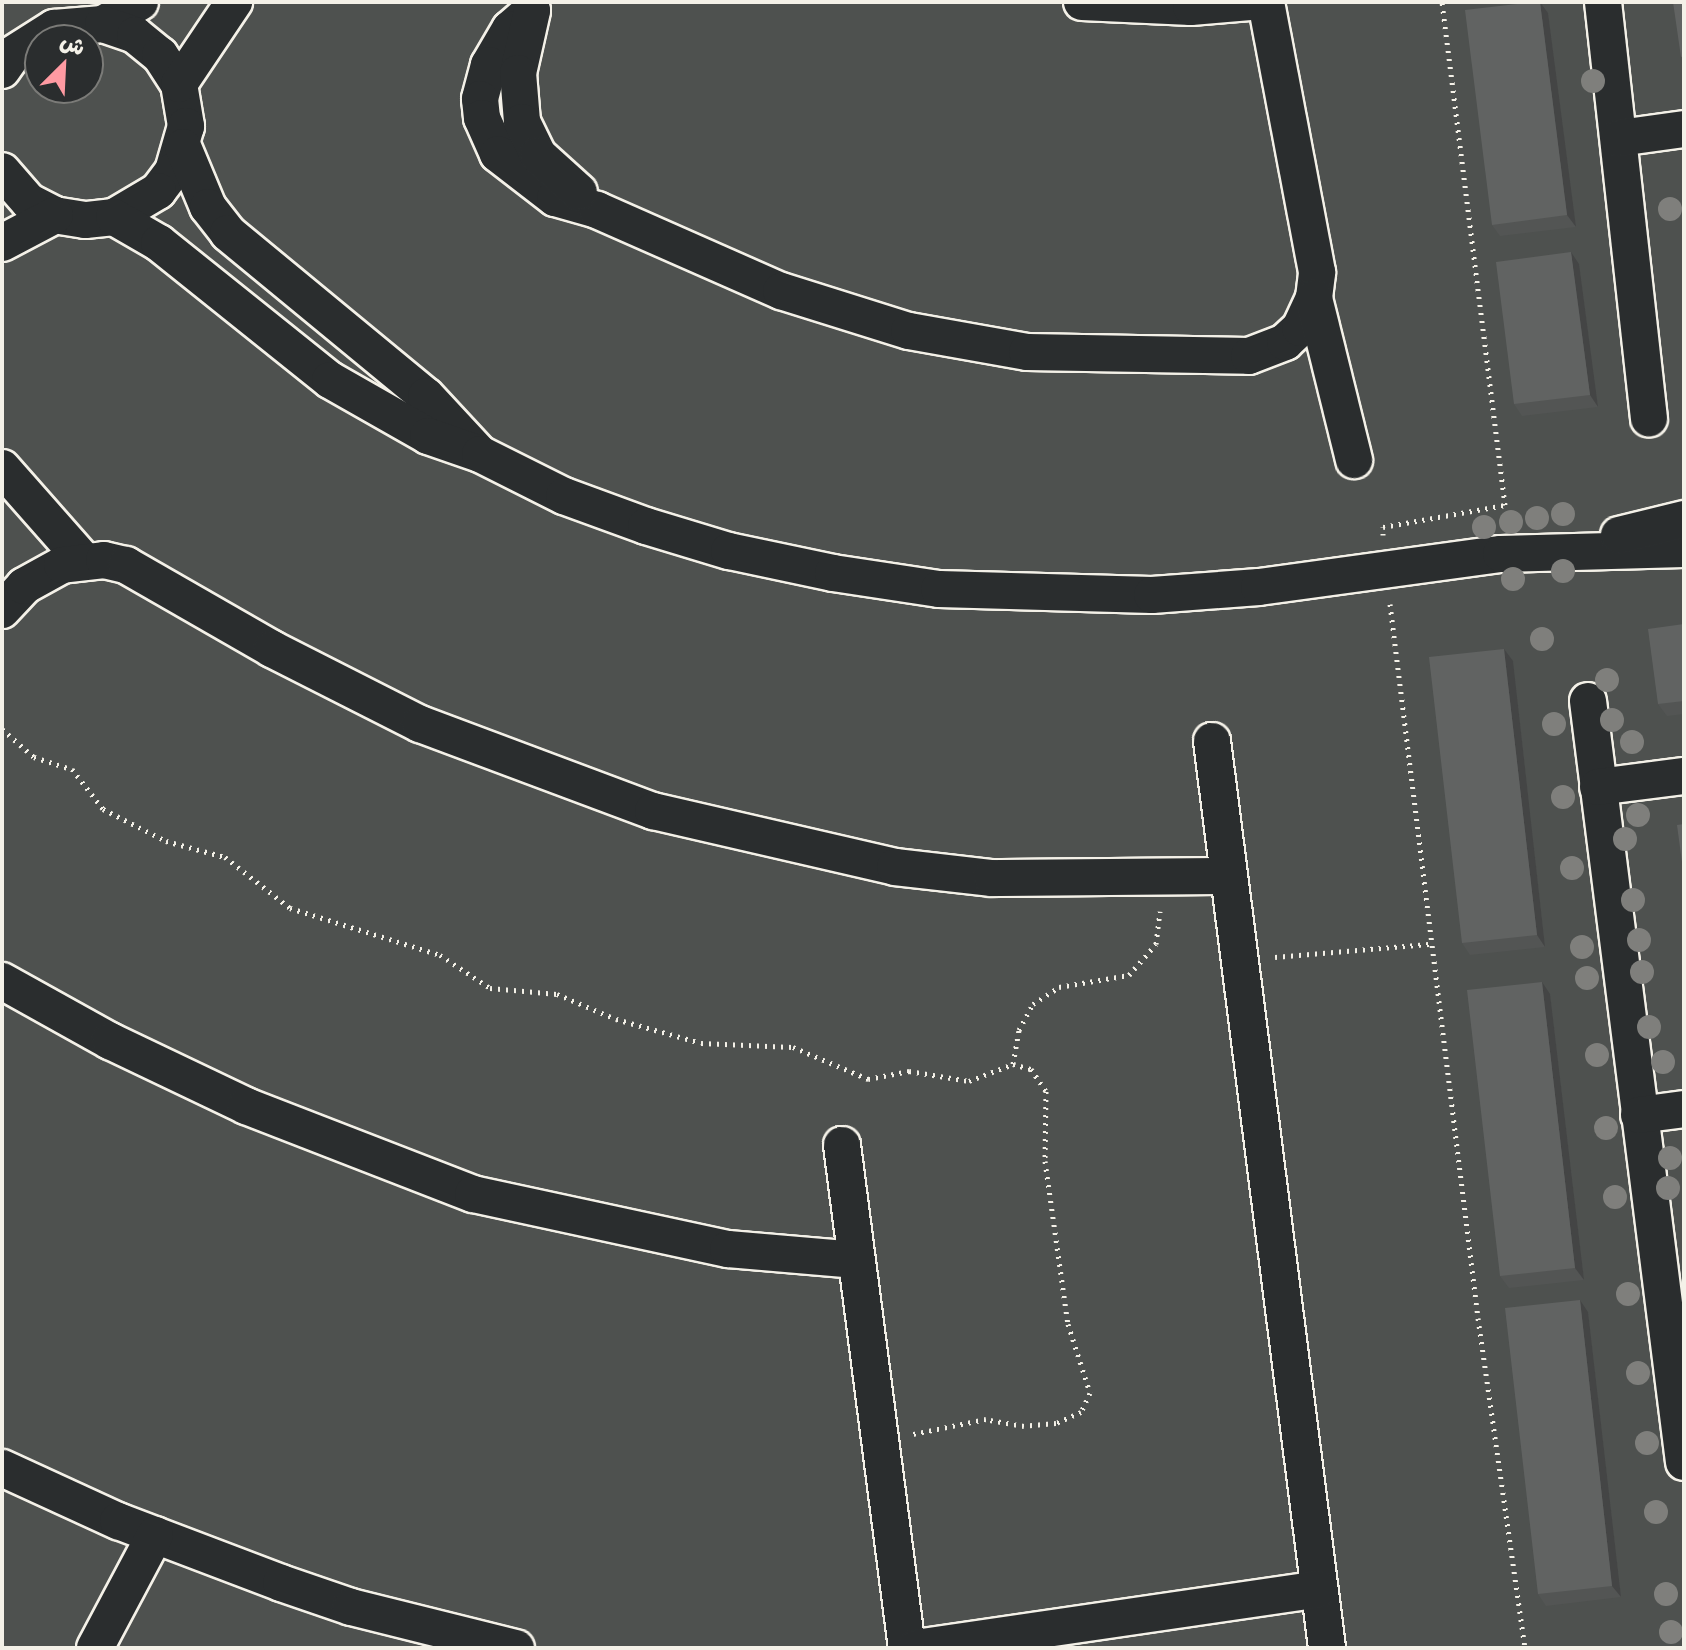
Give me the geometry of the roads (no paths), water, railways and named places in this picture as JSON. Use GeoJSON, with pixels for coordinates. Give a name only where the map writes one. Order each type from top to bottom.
{"type":"FeatureCollection","features":[{"type":"Feature","properties":{"kind":"street"},"geometry":{"type":"LineString","coordinates":[[2,70],[55,14],[103,24],[140,2]]}},
{"type":"Feature","properties":{"kind":"street"},"geometry":{"type":"LineString","coordinates":[[179,84],[234,2]]}},
{"type":"Feature","properties":{"kind":"street"},"geometry":{"type":"LineString","coordinates":[[1082,2],[1176,7],[1250,2]]}},
{"type":"Feature","properties":{"kind":"street"},"geometry":{"type":"LineString","coordinates":[[534,6],[518,73],[522,122],[538,155],[597,210],[781,291],[855,317],[1027,352],[1249,356],[1285,342],[1300,328],[1314,298],[1317,272],[1266,2]]}},
{"type":"Feature","properties":{"kind":"street"},"geometry":{"type":"LineString","coordinates":[[1603,2],[1649,418]]}},
{"type":"Feature","properties":{"kind":"street"},"geometry":{"type":"LineString","coordinates":[[2,171],[29,202],[55,215],[85,220],[114,217],[158,191],[183,147],[186,126],[179,84],[160,55],[135,35],[104,24]]}},
{"type":"Feature","properties":{"kind":"street"},"geometry":{"type":"LineString","coordinates":[[1619,138],[1684,129]]}},
{"type":"Feature","properties":{"kind":"street"},"geometry":{"type":"LineString","coordinates":[[183,147],[208,207],[228,233],[426,396],[480,454]]}},
{"type":"Feature","properties":{"kind":"street"},"geometry":{"type":"LineString","coordinates":[[2,243],[55,215]]}},
{"type":"Feature","properties":{"kind":"street"},"geometry":{"type":"LineString","coordinates":[[114,217],[159,243],[330,380],[428,436],[480,454],[564,496],[729,551],[939,589],[1152,595],[1551,552],[1684,549]]}},
{"type":"Feature","properties":{"kind":"street"},"geometry":{"type":"LineString","coordinates":[[1314,298],[1354,460]]}},
{"type":"Feature","properties":{"kind":"street"},"geometry":{"type":"LineString","coordinates":[[2,468],[83,560]]}},
{"type":"Feature","properties":{"kind":"street"},"geometry":{"type":"LineString","coordinates":[[1551,552],[1684,519]]}},
{"type":"Feature","properties":{"kind":"street"},"geometry":{"type":"LineString","coordinates":[[2,610],[42,573],[83,560],[104,560],[145,573],[272,649],[420,724],[653,811],[895,867],[992,878],[1227,876]]}},
{"type":"Feature","properties":{"kind":"street"},"geometry":{"type":"LineString","coordinates":[[1588,701],[1684,1462]]}},
{"type":"Feature","properties":{"kind":"street"},"geometry":{"type":"LineString","coordinates":[[1212,741],[1327,1648]]}},
{"type":"Feature","properties":{"kind":"street"},"geometry":{"type":"LineString","coordinates":[[1598,787],[1684,776]]}},
{"type":"Feature","properties":{"kind":"street"},"geometry":{"type":"LineString","coordinates":[[2,981],[110,1041],[246,1106],[473,1194],[728,1249],[857,1260]]}},
{"type":"Feature","properties":{"kind":"street"},"geometry":{"type":"LineString","coordinates":[[1639,1115],[1684,1109]]}},
{"type":"Feature","properties":{"kind":"street"},"geometry":{"type":"LineString","coordinates":[[842,1145],[907,1648]]}},
{"type":"Feature","properties":{"kind":"street"},"geometry":{"type":"LineString","coordinates":[[2,1468],[155,1535],[351,1607],[516,1648]]}},
{"type":"Feature","properties":{"kind":"street"},"geometry":{"type":"LineString","coordinates":[[95,1648],[155,1535]]}},
{"type":"Feature","properties":{"kind":"street"},"geometry":{"type":"LineString","coordinates":[[916,1648],[1319,1589]]}}]}
